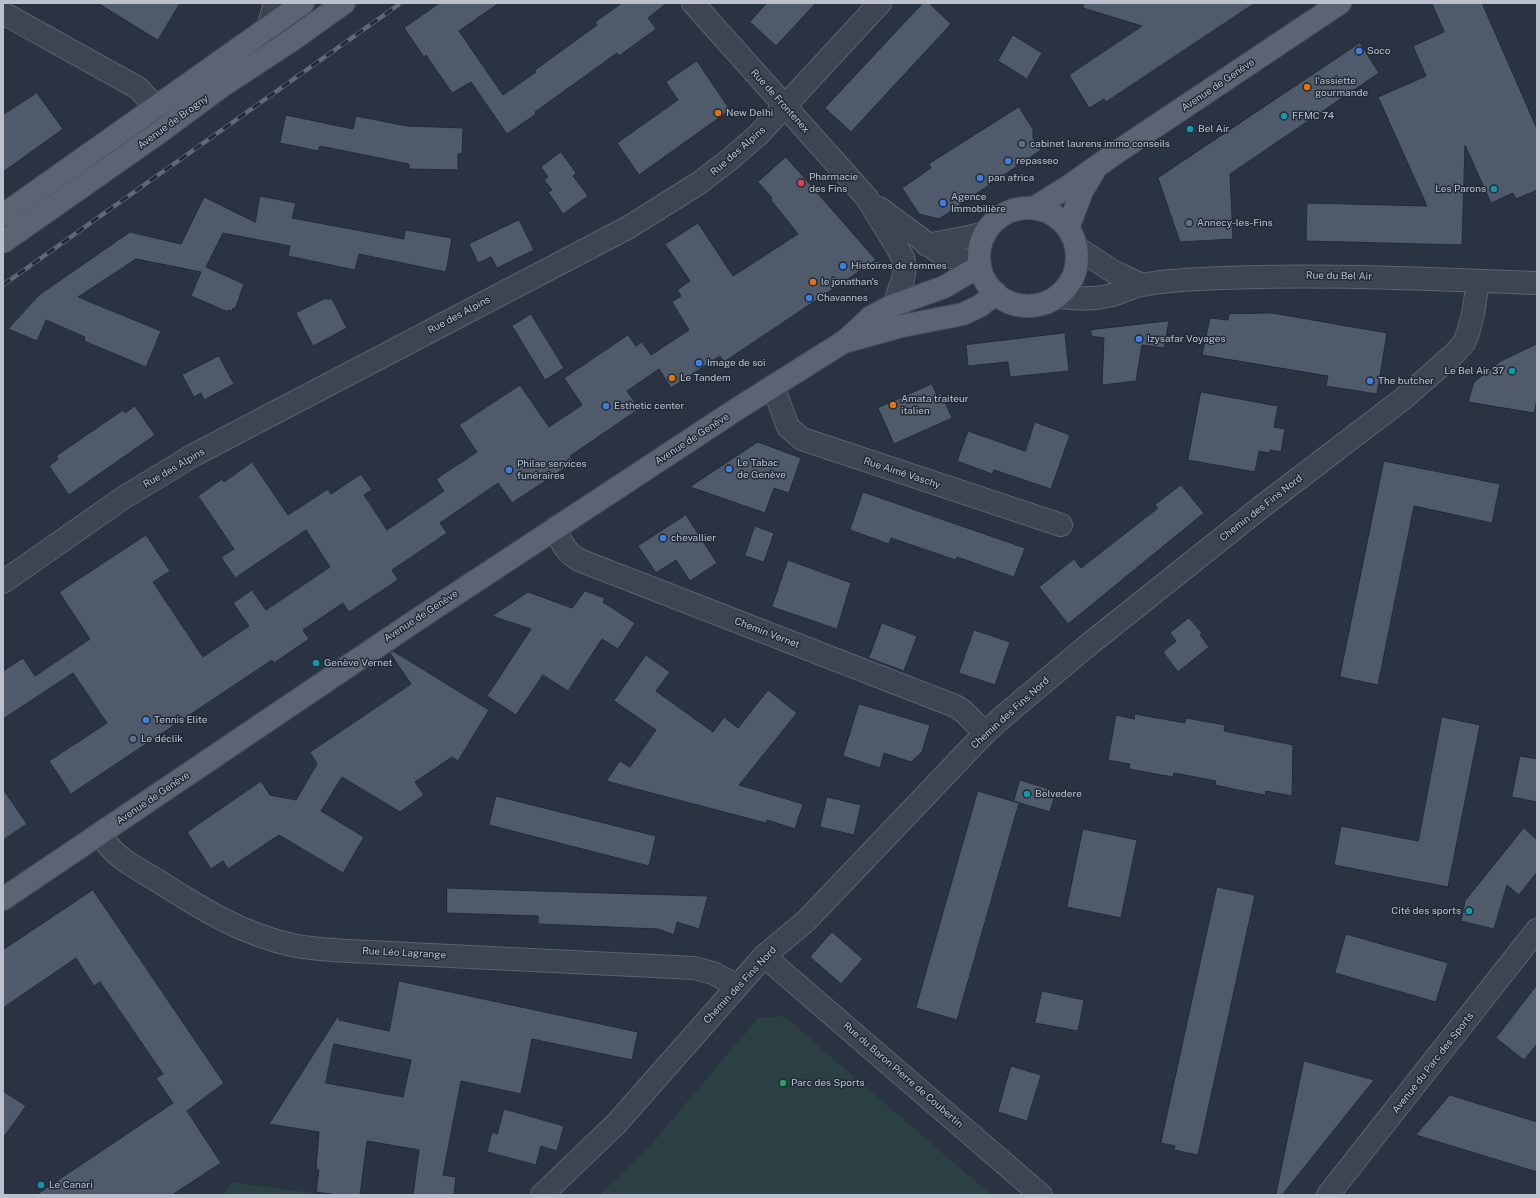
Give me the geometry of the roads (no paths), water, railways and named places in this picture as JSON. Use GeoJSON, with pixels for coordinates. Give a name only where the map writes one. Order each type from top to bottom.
{"type":"FeatureCollection","features":[{"type":"Feature","properties":{"kind":"main road","name":"Avenue de Brogny"},"geometry":{"type":"LineString","coordinates":[[3,216],[303,3]]}},
{"type":"Feature","properties":{"kind":"main road","name":"Avenue de Brogny"},"geometry":{"type":"LineString","coordinates":[[3,242],[157,134],[222,86],[292,40],[344,3]]}},
{"type":"Feature","properties":{"kind":"main road","name":"Avenue de Genève"},"geometry":{"type":"LineString","coordinates":[[1034,208],[1096,168],[1120,150],[1340,3]]}},
{"type":"Feature","properties":{"kind":"main road"},"geometry":{"type":"LineString","coordinates":[[222,86],[261,45],[268,28]]}},
{"type":"Feature","properties":{"kind":"main road","name":"Avenue de Genève"},"geometry":{"type":"LineString","coordinates":[[1072,237],[1082,191],[1096,168]]}},
{"type":"Feature","properties":{"kind":"main road"},"geometry":{"type":"LineString","coordinates":[[1020,208],[1034,208],[1059,218],[1072,237],[1077,261],[1074,275],[1067,287],[1057,297],[1043,304],[1028,306],[1013,304],[996,294],[983,276],[980,265],[980,247],[985,233],[994,221],[1006,213],[1020,208]]}},
{"type":"Feature","properties":{"kind":"main road","name":"Avenue de Genève"},"geometry":{"type":"LineString","coordinates":[[3,899],[369,651],[773,386],[845,341],[871,317],[894,305],[944,287],[980,265]]}},
{"type":"Feature","properties":{"kind":"main road","name":"Avenue de Genève"},"geometry":{"type":"LineString","coordinates":[[845,341],[902,326],[963,314],[980,306],[996,294]]}},
{"type":"Feature","properties":{"kind":"street"},"geometry":{"type":"LineString","coordinates":[[268,28],[275,3]]}},
{"type":"Feature","properties":{"kind":"street","name":"Rue de Frontenex"},"geometry":{"type":"LineString","coordinates":[[693,3],[867,198],[898,246],[903,258],[905,269],[894,305]]}},
{"type":"Feature","properties":{"kind":"street","name":"Rue des Alpins"},"geometry":{"type":"LineString","coordinates":[[3,582],[123,498],[192,456],[648,216],[699,183],[716,171],[758,135],[880,3]]}},
{"type":"Feature","properties":{"kind":"street"},"geometry":{"type":"LineString","coordinates":[[3,13],[138,88],[155,109]]}},
{"type":"Feature","properties":{"kind":"street","name":"Rue de Frontenex"},"geometry":{"type":"LineString","coordinates":[[867,198],[927,245],[940,253],[980,265]]}},
{"type":"Feature","properties":{"kind":"street"},"geometry":{"type":"LineString","coordinates":[[927,245],[985,233]]}},
{"type":"Feature","properties":{"kind":"street"},"geometry":{"type":"LineString","coordinates":[[1072,237],[1114,272],[1142,285]]}},
{"type":"Feature","properties":{"kind":"street","name":"Rue du Bel Air"},"geometry":{"type":"LineString","coordinates":[[1057,297],[1081,299],[1101,297],[1142,285],[1197,279],[1304,276],[1437,278],[1537,283]]}},
{"type":"Feature","properties":{"kind":"street","name":"Chemin des Fins Nord"},"geometry":{"type":"LineString","coordinates":[[542,1195],[617,1123],[764,956],[806,921],[985,733],[1087,646],[1260,508],[1404,398],[1453,354],[1464,343],[1468,333],[1473,314],[1478,281]]}},
{"type":"Feature","properties":{"kind":"street","name":"Rue Aimé Vaschy"},"geometry":{"type":"LineString","coordinates":[[773,386],[788,427],[802,439],[1061,525]]}},
{"type":"Feature","properties":{"kind":"street","name":"Chemin Vernet"},"geometry":{"type":"LineString","coordinates":[[555,528],[564,548],[571,556],[579,560],[955,706],[963,711],[985,733]]}},
{"type":"Feature","properties":{"kind":"street","name":"Rue Léo Lagrange"},"geometry":{"type":"LineString","coordinates":[[101,833],[108,846],[121,857],[195,905],[252,933],[290,944],[341,950],[694,968],[713,973],[738,986]]}},
{"type":"Feature","properties":{"kind":"street","name":"Avenue du Parc des Sports"},"geometry":{"type":"LineString","coordinates":[[1328,1195],[1537,930]]}},
{"type":"Feature","properties":{"kind":"street","name":"Rue du Baron Pierre de Coubertin"},"geometry":{"type":"LineString","coordinates":[[764,956],[1041,1195]]}},
{"type":"Feature","properties":{"kind":"railway"},"geometry":{"type":"LineString","coordinates":[[3,285],[401,3]]}},
{"type":"Feature","properties":{"kind":"place","name":"Soco"},"geometry":{"type":"Point","coordinates":[1359,51]}},
{"type":"Feature","properties":{"kind":"place","name":"l'assiette gourmande"},"geometry":{"type":"Point","coordinates":[1307,87]}},
{"type":"Feature","properties":{"kind":"place","name":"New Delhi"},"geometry":{"type":"Point","coordinates":[718,113]}},
{"type":"Feature","properties":{"kind":"place","name":"FFMC 74"},"geometry":{"type":"Point","coordinates":[1284,116]}},
{"type":"Feature","properties":{"kind":"place","name":"Bel Air"},"geometry":{"type":"Point","coordinates":[1190,129]}},
{"type":"Feature","properties":{"kind":"place","name":"cabinet laurens immo conseils"},"geometry":{"type":"Point","coordinates":[1022,144]}},
{"type":"Feature","properties":{"kind":"place","name":"repasseo"},"geometry":{"type":"Point","coordinates":[1008,161]}},
{"type":"Feature","properties":{"kind":"place","name":"pan africa"},"geometry":{"type":"Point","coordinates":[980,178]}},
{"type":"Feature","properties":{"kind":"place","name":"Pharmacie des Fins"},"geometry":{"type":"Point","coordinates":[801,183]}},
{"type":"Feature","properties":{"kind":"place","name":"Les Parons"},"geometry":{"type":"Point","coordinates":[1494,189]}},
{"type":"Feature","properties":{"kind":"place","name":"Agence Immobilière"},"geometry":{"type":"Point","coordinates":[943,203]}},
{"type":"Feature","properties":{"kind":"place","name":"Annecy-les-Fins"},"geometry":{"type":"Point","coordinates":[1189,223]}},
{"type":"Feature","properties":{"kind":"place","name":"Histoires de femmes"},"geometry":{"type":"Point","coordinates":[843,266]}},
{"type":"Feature","properties":{"kind":"place","name":"le jonathan's"},"geometry":{"type":"Point","coordinates":[813,282]}},
{"type":"Feature","properties":{"kind":"place","name":"Chavannes"},"geometry":{"type":"Point","coordinates":[809,298]}},
{"type":"Feature","properties":{"kind":"place","name":"Izysafar Voyages"},"geometry":{"type":"Point","coordinates":[1139,339]}},
{"type":"Feature","properties":{"kind":"place","name":"Image de soi"},"geometry":{"type":"Point","coordinates":[699,363]}},
{"type":"Feature","properties":{"kind":"place","name":"Le Bel Air 37"},"geometry":{"type":"Point","coordinates":[1512,371]}},
{"type":"Feature","properties":{"kind":"place","name":"Le Tandem"},"geometry":{"type":"Point","coordinates":[672,378]}},
{"type":"Feature","properties":{"kind":"place","name":"The butcher"},"geometry":{"type":"Point","coordinates":[1370,381]}},
{"type":"Feature","properties":{"kind":"place","name":"Amata traiteur italien"},"geometry":{"type":"Point","coordinates":[893,405]}},
{"type":"Feature","properties":{"kind":"place","name":"Esthetic center"},"geometry":{"type":"Point","coordinates":[606,406]}},
{"type":"Feature","properties":{"kind":"place","name":"Le Tabac de Genève"},"geometry":{"type":"Point","coordinates":[729,469]}},
{"type":"Feature","properties":{"kind":"place","name":"Philae services funéraires"},"geometry":{"type":"Point","coordinates":[509,470]}},
{"type":"Feature","properties":{"kind":"place","name":"chevallier"},"geometry":{"type":"Point","coordinates":[663,538]}},
{"type":"Feature","properties":{"kind":"place","name":"Genève Vernet"},"geometry":{"type":"Point","coordinates":[316,663]}},
{"type":"Feature","properties":{"kind":"place","name":"Tennis Elite"},"geometry":{"type":"Point","coordinates":[146,720]}},
{"type":"Feature","properties":{"kind":"place","name":"Le déclik"},"geometry":{"type":"Point","coordinates":[133,739]}},
{"type":"Feature","properties":{"kind":"place","name":"Belvedere"},"geometry":{"type":"Point","coordinates":[1027,794]}},
{"type":"Feature","properties":{"kind":"place","name":"Cité des sports"},"geometry":{"type":"Point","coordinates":[1469,911]}},
{"type":"Feature","properties":{"kind":"place","name":"Parc des Sports"},"geometry":{"type":"Point","coordinates":[783,1083]}},
{"type":"Feature","properties":{"kind":"place","name":"Le Canari"},"geometry":{"type":"Point","coordinates":[41,1185]}}]}
